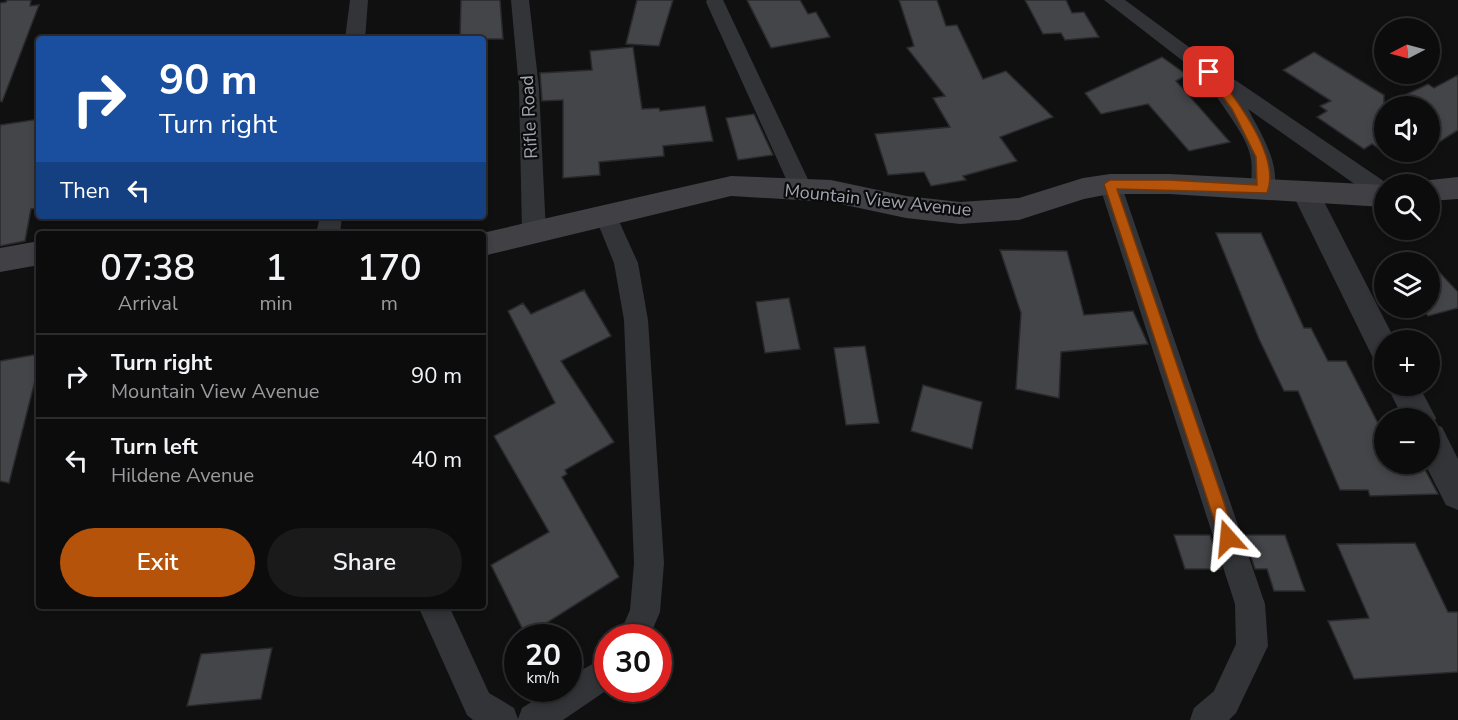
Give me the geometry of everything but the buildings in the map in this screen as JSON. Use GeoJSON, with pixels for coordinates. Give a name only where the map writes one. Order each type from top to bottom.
{"type":"FeatureCollection","features":[{"type":"Feature","properties":{"kind":"main road","name":"Mountain View Avenue"},"geometry":{"type":"LineString","coordinates":[[486,243],[731,186],[831,191],[906,207],[960,213],[1019,209],[1083,189],[1110,184],[1169,184],[1306,193],[1374,194]]}},
{"type":"Feature","properties":{"kind":"main road"},"geometry":{"type":"LineString","coordinates":[[1440,190],[1458,188]]}},
{"type":"Feature","properties":{"kind":"main road"},"geometry":{"type":"LineString","coordinates":[[0,260],[36,254]]}},
{"type":"Feature","properties":{"kind":"street"},"geometry":{"type":"LineString","coordinates":[[355,36],[359,0]]}},
{"type":"Feature","properties":{"kind":"street","name":"Rifle Road"},"geometry":{"type":"LineString","coordinates":[[520,0],[529,88],[534,233]]}},
{"type":"Feature","properties":{"kind":"street"},"geometry":{"type":"LineString","coordinates":[[1113,0],[1209,72],[1374,187]]}},
{"type":"Feature","properties":{"kind":"street"},"geometry":{"type":"LineString","coordinates":[[715,2],[802,190]]}},
{"type":"Feature","properties":{"kind":"street"},"geometry":{"type":"LineString","coordinates":[[1209,72],[1237,108],[1262,157],[1263,190]]}},
{"type":"Feature","properties":{"kind":"street"},"geometry":{"type":"LineString","coordinates":[[1110,184],[1250,604],[1252,646],[1225,702],[1206,720]]}},
{"type":"Feature","properties":{"kind":"street"},"geometry":{"type":"LineString","coordinates":[[1306,193],[1374,330]]}},
{"type":"Feature","properties":{"kind":"street"},"geometry":{"type":"LineString","coordinates":[[605,214],[626,263],[636,320],[649,563],[645,612],[639,624]]}},
{"type":"Feature","properties":{"kind":"street"},"geometry":{"type":"LineString","coordinates":[[1440,458],[1458,494]]}},
{"type":"Feature","properties":{"kind":"street"},"geometry":{"type":"LineString","coordinates":[[434,609],[478,704],[502,720]]}},
{"type":"Feature","properties":{"kind":"street"},"geometry":{"type":"LineString","coordinates":[[534,720],[594,680]]}},
{"type":"Feature","properties":{"kind":"route"},"geometry":{"type":"LineString","coordinates":[[1209,72],[1237,108],[1262,157],[1263,190],[1169,184],[1110,184],[1228,538]]}}]}
